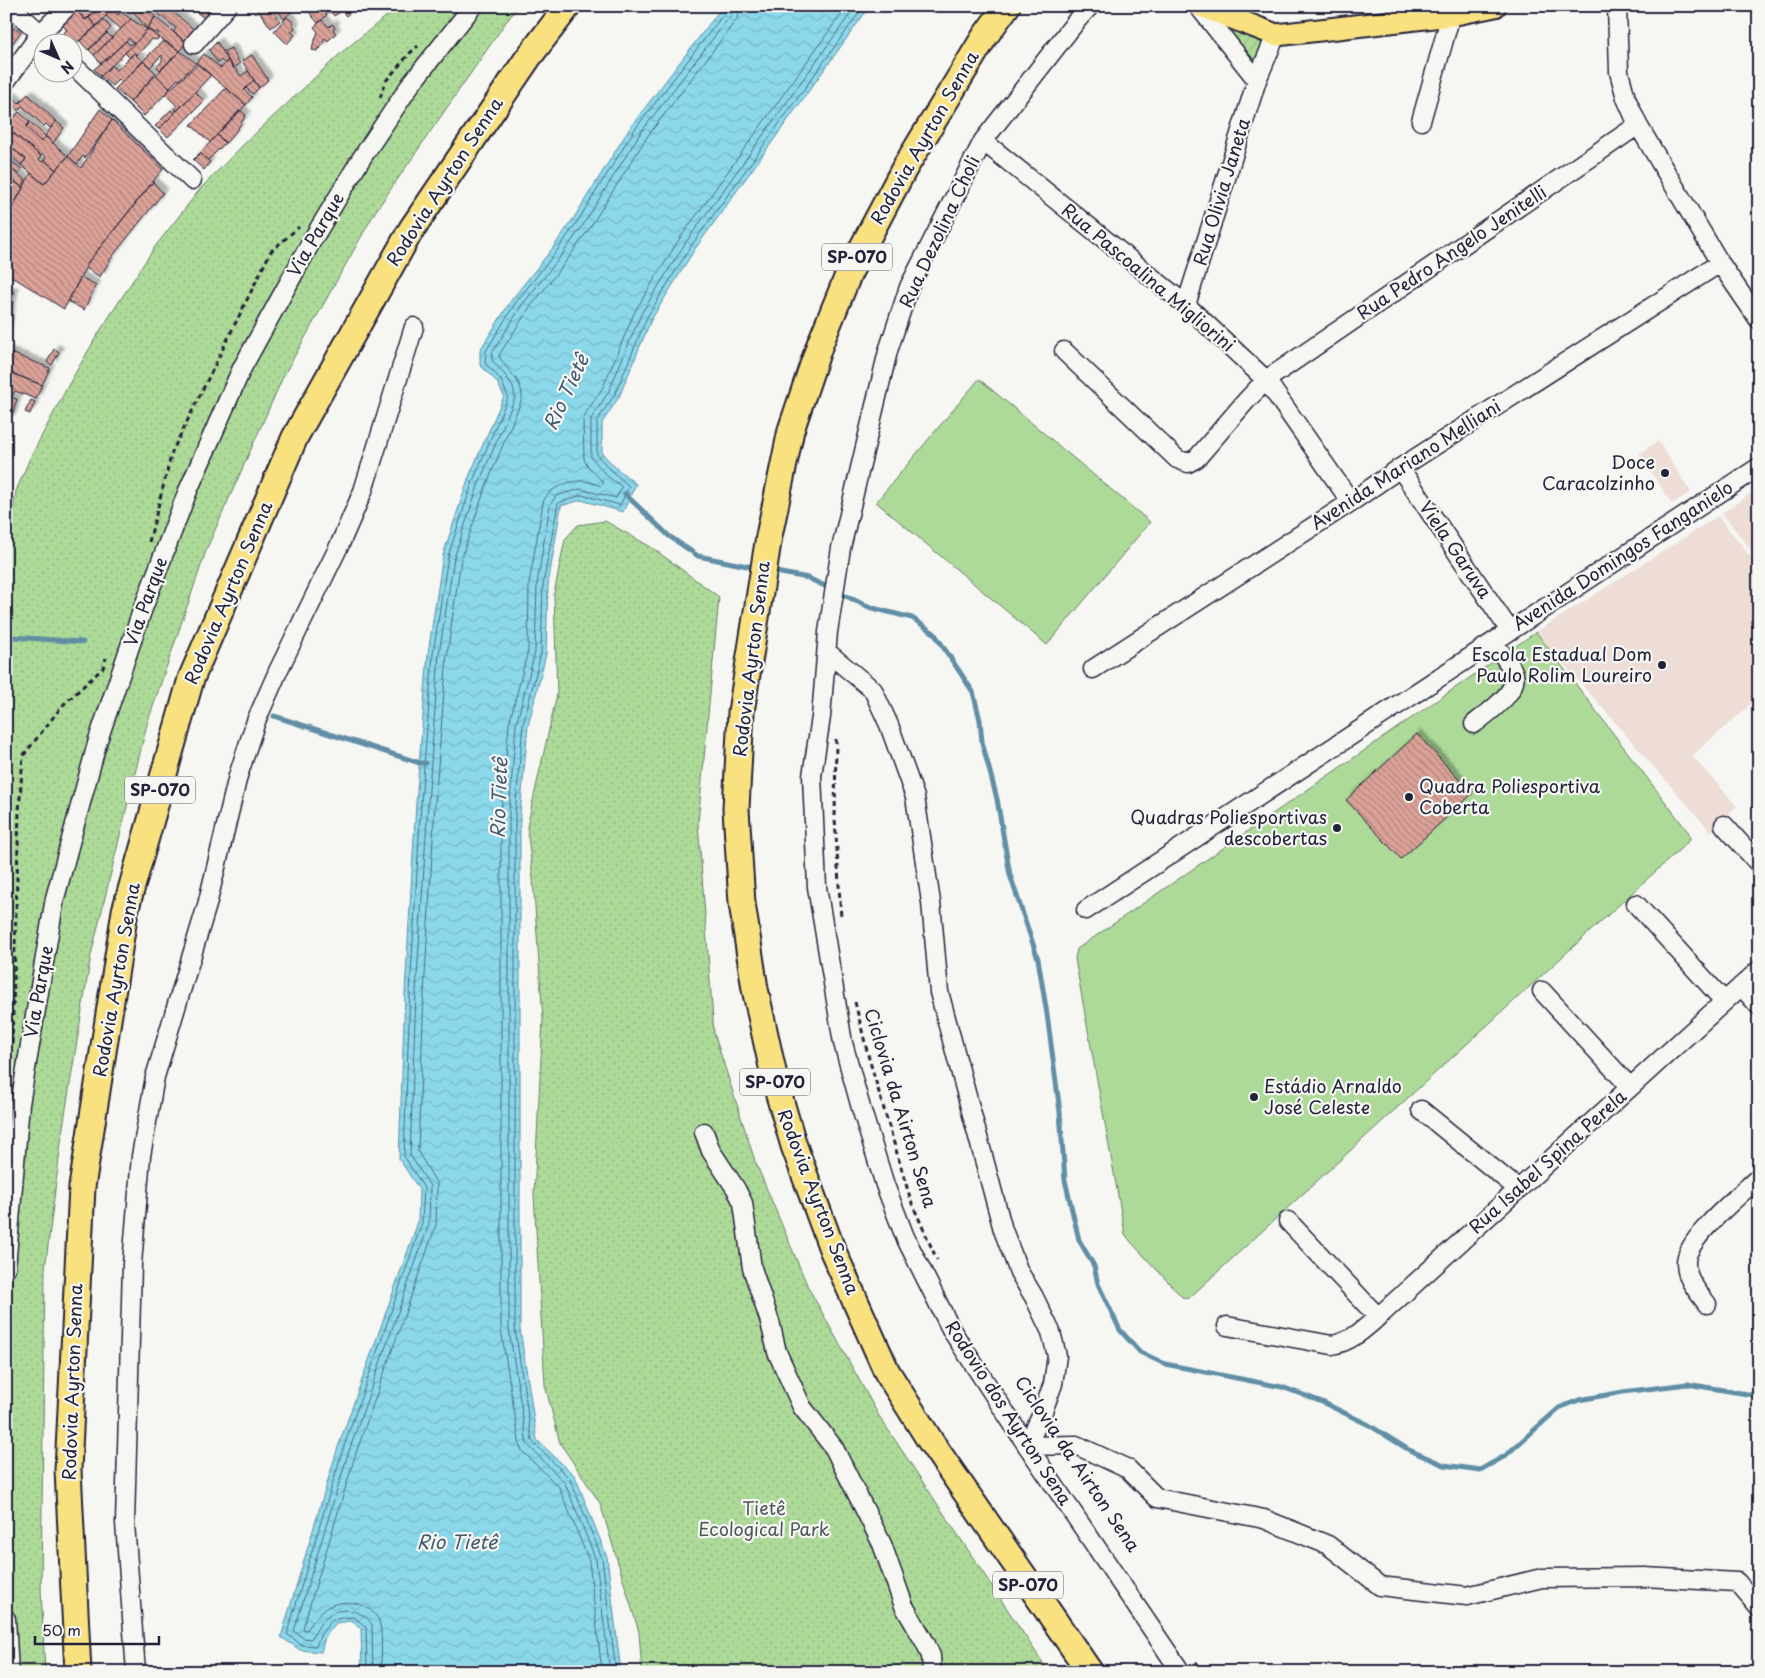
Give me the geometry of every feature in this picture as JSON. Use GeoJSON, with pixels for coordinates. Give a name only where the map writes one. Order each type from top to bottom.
{"type":"FeatureCollection","features":[{"type":"Feature","properties":{"kind":"highway","name":"Rodovia Ayrton Senna"},"geometry":{"type":"LineString","coordinates":[[78,1672],[68,1470],[82,1187],[125,911],[191,679],[295,437],[406,238],[528,58],[568,6]]}},
{"type":"Feature","properties":{"kind":"highway","name":"Rodovia Ayrton Senna"},"geometry":{"type":"LineString","coordinates":[[1007,6],[985,36],[904,169],[849,274],[820,344],[791,430],[769,536],[741,712],[736,809],[742,902],[755,989],[776,1085],[794,1146],[832,1249],[887,1372],[931,1442],[1090,1672]]}},
{"type":"Feature","properties":{"kind":"main road"},"geometry":{"type":"LineString","coordinates":[[1199,6],[1276,35],[1451,14],[1495,6]]}},
{"type":"Feature","properties":{"kind":"street"},"geometry":{"type":"LineString","coordinates":[[10,6],[39,32]]}},
{"type":"Feature","properties":{"kind":"street"},"geometry":{"type":"LineString","coordinates":[[50,32],[68,6]]}},
{"type":"Feature","properties":{"kind":"street"},"geometry":{"type":"LineString","coordinates":[[194,44],[227,6]]}},
{"type":"Feature","properties":{"kind":"street","name":"Via Parque"},"geometry":{"type":"LineString","coordinates":[[6,1268],[20,1104],[55,898],[98,740],[145,602],[187,493],[242,368],[314,237],[361,159],[411,84],[473,6]]}},
{"type":"Feature","properties":{"kind":"street","name":"Rua Dezolina Choli"},"geometry":{"type":"LineString","coordinates":[[828,632],[841,548],[888,351],[910,287],[983,142],[1090,6]]}},
{"type":"Feature","properties":{"kind":"street"},"geometry":{"type":"LineString","coordinates":[[1199,6],[1257,80]]}},
{"type":"Feature","properties":{"kind":"street"},"geometry":{"type":"LineString","coordinates":[[1616,6],[1619,72],[1626,98],[1638,125],[1720,263],[1759,320]]}},
{"type":"Feature","properties":{"kind":"street"},"geometry":{"type":"LineString","coordinates":[[1421,121],[1451,14]]}},
{"type":"Feature","properties":{"kind":"street","name":"Rua Olivia Janeta"},"geometry":{"type":"LineString","coordinates":[[1186,305],[1257,80],[1276,35]]}},
{"type":"Feature","properties":{"kind":"street"},"geometry":{"type":"LineString","coordinates":[[6,81],[32,53]]}},
{"type":"Feature","properties":{"kind":"street"},"geometry":{"type":"LineString","coordinates":[[82,74],[192,180]]}},
{"type":"Feature","properties":{"kind":"street","name":"Rua Pedro Angelo Jenitelli"},"geometry":{"type":"LineString","coordinates":[[1064,351],[1176,458],[1188,462],[1197,458],[1266,380],[1638,125]]}},
{"type":"Feature","properties":{"kind":"street","name":"Rua Pascoalina Migliorini"},"geometry":{"type":"LineString","coordinates":[[983,142],[1186,305],[1266,380],[1351,502]]}},
{"type":"Feature","properties":{"kind":"street","name":"Avenida Mariano Melliani"},"geometry":{"type":"LineString","coordinates":[[1093,669],[1351,502],[1400,468],[1720,263]]}},
{"type":"Feature","properties":{"kind":"street"},"geometry":{"type":"LineString","coordinates":[[136,1672],[125,1523],[132,1274],[141,1156],[155,1077],[207,905],[238,776],[256,721],[279,669],[340,544],[362,491],[414,327]]}},
{"type":"Feature","properties":{"kind":"street","name":"Avenida Domingos Fanganielo"},"geometry":{"type":"LineString","coordinates":[[1086,910],[1759,466]]}},
{"type":"Feature","properties":{"kind":"street","name":"Viela Garuva"},"geometry":{"type":"LineString","coordinates":[[1400,468],[1510,631]]}},
{"type":"Feature","properties":{"kind":"street","name":"Rodovio dos Ayrton Sena"},"geometry":{"type":"LineString","coordinates":[[828,632],[821,717],[812,776],[817,887],[843,1043],[882,1177],[905,1237],[952,1331],[1027,1446],[1181,1672]]}},
{"type":"Feature","properties":{"kind":"street"},"geometry":{"type":"LineString","coordinates":[[1474,724],[1503,699],[1514,685],[1515,678],[1512,671],[1494,642]]}},
{"type":"Feature","properties":{"kind":"street"},"geometry":{"type":"LineString","coordinates":[[827,652],[873,690],[890,725],[915,797],[931,902],[939,992],[1003,1230],[1019,1272],[1051,1332],[1057,1356],[1053,1384],[1027,1446],[1076,1445],[1128,1469],[1157,1498],[1264,1519],[1328,1545],[1380,1586],[1467,1596],[1542,1578],[1644,1577],[1737,1582],[1759,1608]]}},
{"type":"Feature","properties":{"kind":"street"},"geometry":{"type":"LineString","coordinates":[[1724,825],[1759,864]]}},
{"type":"Feature","properties":{"kind":"street"},"geometry":{"type":"LineString","coordinates":[[1636,904],[1724,1001]]}},
{"type":"Feature","properties":{"kind":"street","name":"Rua Isabel Spina Perela"},"geometry":{"type":"LineString","coordinates":[[1227,1326],[1332,1345],[1341,1344],[1354,1336],[1378,1317],[1759,970]]}},
{"type":"Feature","properties":{"kind":"street"},"geometry":{"type":"LineString","coordinates":[[1741,986],[1759,1006]]}},
{"type":"Feature","properties":{"kind":"street"},"geometry":{"type":"LineString","coordinates":[[1542,991],[1630,1087]]}},
{"type":"Feature","properties":{"kind":"street"},"geometry":{"type":"LineString","coordinates":[[1421,1110],[1518,1189]]}},
{"type":"Feature","properties":{"kind":"street"},"geometry":{"type":"LineString","coordinates":[[704,1132],[711,1151],[743,1203],[752,1268],[770,1322],[777,1352],[802,1407],[834,1448],[882,1544],[904,1606],[931,1656],[932,1672]]}},
{"type":"Feature","properties":{"kind":"street"},"geometry":{"type":"LineString","coordinates":[[1706,1304],[1689,1278],[1686,1263],[1688,1250],[1697,1236],[1759,1177]]}},
{"type":"Feature","properties":{"kind":"street"},"geometry":{"type":"LineString","coordinates":[[1288,1221],[1378,1317]]}},
{"type":"Feature","properties":{"kind":"street"},"geometry":{"type":"LineString","coordinates":[[6,1619],[9,1672]]}},
{"type":"Feature","properties":{"kind":"path"},"geometry":{"type":"LineString","coordinates":[[836,730],[835,818],[841,924]]}},
{"type":"Feature","properties":{"kind":"path","name":"Ciclovia da Airton Sena"},"geometry":{"type":"LineString","coordinates":[[854,999],[868,1055],[911,1201],[938,1262]]}},
{"type":"Feature","properties":{"kind":"path"},"geometry":{"type":"LineString","coordinates":[[1192,1656],[1203,1672]]}},
{"type":"Feature","properties":{"kind":"shaded area","name":"Doce Caracolzinho"},"geometry":{"type":"Polygon","coordinates":[[[1658,441],[1691,492],[1672,504],[1639,454],[1658,441]]]}},
{"type":"Feature","properties":{"kind":"shaded area"},"geometry":{"type":"Polygon","coordinates":[[[1759,488],[1759,560],[1722,513],[1759,488]]]}},
{"type":"Feature","properties":{"kind":"shaded area","name":"Escola Estadual Dom Paulo Rolim Loureiro"},"geometry":{"type":"Polygon","coordinates":[[[1718,516],[1759,567],[1759,697],[1692,756],[1737,806],[1711,832],[1536,632],[1718,516]]]}},
{"type":"Feature","properties":{"kind":"green space"},"geometry":{"type":"Polygon","coordinates":[[[399,6],[519,6],[375,212],[283,377],[207,548],[147,724],[91,955],[63,1127],[45,1269],[41,1588],[45,1672],[6,1672],[6,627],[12,610],[6,559],[16,491],[30,458],[98,334],[154,248],[201,188],[242,146],[342,52],[399,6]]]}},
{"type":"Feature","properties":{"kind":"green space"},"geometry":{"type":"Polygon","coordinates":[[[1201,6],[1276,35],[1257,80],[1201,6]]]}},
{"type":"Feature","properties":{"kind":"green space"},"geometry":{"type":"Polygon","coordinates":[[[979,379],[1150,522],[1047,645],[876,502],[979,379]]]}},
{"type":"Feature","properties":{"kind":"green space","name":"Tietê Ecological Park"},"geometry":{"type":"Polygon","coordinates":[[[605,521],[651,547],[719,597],[698,823],[714,1033],[755,1161],[808,1287],[879,1416],[1049,1672],[642,1672],[639,1632],[600,1503],[560,1443],[545,1385],[534,1195],[543,1019],[533,879],[527,827],[557,694],[554,594],[565,539],[578,525],[605,521]]]}},
{"type":"Feature","properties":{"kind":"green space","name":"Estádio Arnaldo José Celeste"},"geometry":{"type":"Polygon","coordinates":[[[1536,632],[1689,833],[1690,840],[1188,1299],[1182,1297],[1125,1234],[1075,959],[1077,949],[1536,632]]]}},
{"type":"Feature","properties":{"kind":"water","name":"Rio Tietê"},"geometry":{"type":"Polygon","coordinates":[[[723,6],[870,6],[695,249],[651,320],[619,397],[602,423],[602,453],[615,467],[636,484],[623,512],[581,500],[561,506],[548,585],[546,654],[528,726],[520,814],[520,1329],[537,1440],[575,1476],[607,1557],[621,1672],[362,1672],[361,1628],[351,1621],[336,1623],[325,1637],[321,1652],[300,1650],[281,1637],[337,1450],[418,1222],[419,1189],[399,1159],[405,992],[416,803],[428,653],[443,555],[468,479],[504,396],[497,382],[480,365],[480,350],[512,299],[573,219],[631,126],[723,6]]]}},
{"type":"Feature","properties":{"kind":"building"},"geometry":{"type":"Polygon","coordinates":[[[80,6],[91,6],[95,11],[86,20],[76,10],[80,6]]]}},
{"type":"Feature","properties":{"kind":"building"},"geometry":{"type":"Polygon","coordinates":[[[102,6],[112,10],[96,26],[89,18],[102,6]]]}},
{"type":"Feature","properties":{"kind":"building"},"geometry":{"type":"Polygon","coordinates":[[[129,6],[146,6],[152,13],[155,17],[147,29],[129,6]]]}},
{"type":"Feature","properties":{"kind":"building"},"geometry":{"type":"Polygon","coordinates":[[[160,6],[166,6],[196,31],[186,42],[173,32],[176,28],[155,11],[160,6]]]}},
{"type":"Feature","properties":{"kind":"building"},"geometry":{"type":"Polygon","coordinates":[[[189,6],[209,6],[212,9],[205,19],[189,6]]]}},
{"type":"Feature","properties":{"kind":"building"},"geometry":{"type":"Polygon","coordinates":[[[255,6],[270,6],[280,21],[271,28],[255,6]]]}},
{"type":"Feature","properties":{"kind":"building"},"geometry":{"type":"Polygon","coordinates":[[[275,6],[296,6],[296,7],[284,19],[275,6]]]}},
{"type":"Feature","properties":{"kind":"building"},"geometry":{"type":"Polygon","coordinates":[[[300,6],[319,6],[327,15],[318,23],[308,11],[306,13],[300,6]]]}},
{"type":"Feature","properties":{"kind":"building"},"geometry":{"type":"Polygon","coordinates":[[[326,6],[338,6],[342,11],[334,16],[326,6]]]}},
{"type":"Feature","properties":{"kind":"building"},"geometry":{"type":"Polygon","coordinates":[[[338,6],[358,6],[346,16],[338,6]]]}},
{"type":"Feature","properties":{"kind":"building"},"geometry":{"type":"Polygon","coordinates":[[[76,10],[85,20],[88,17],[96,26],[82,38],[82,32],[65,32],[67,30],[61,24],[76,10]]]}},
{"type":"Feature","properties":{"kind":"building"},"geometry":{"type":"Polygon","coordinates":[[[112,10],[118,15],[121,12],[131,19],[121,29],[106,16],[112,10]]]}},
{"type":"Feature","properties":{"kind":"building"},"geometry":{"type":"Polygon","coordinates":[[[155,17],[186,42],[180,51],[157,36],[159,33],[147,29],[155,17]]]}},
{"type":"Feature","properties":{"kind":"building"},"geometry":{"type":"Polygon","coordinates":[[[287,17],[294,23],[292,24],[295,28],[291,32],[295,35],[287,44],[274,31],[287,17]]]}},
{"type":"Feature","properties":{"kind":"building"},"geometry":{"type":"Polygon","coordinates":[[[131,19],[147,29],[134,44],[129,38],[101,64],[94,55],[131,19]]]}},
{"type":"Feature","properties":{"kind":"building"},"geometry":{"type":"Polygon","coordinates":[[[104,20],[111,28],[88,50],[82,43],[82,39],[104,20]]]}},
{"type":"Feature","properties":{"kind":"building"},"geometry":{"type":"Polygon","coordinates":[[[322,20],[329,27],[332,24],[335,27],[333,30],[336,33],[328,41],[325,38],[320,49],[318,48],[317,51],[312,50],[318,32],[314,27],[322,20]]]}},
{"type":"Feature","properties":{"kind":"building"},"geometry":{"type":"Polygon","coordinates":[[[15,27],[21,32],[6,52],[6,29],[11,32],[15,27]]]}},
{"type":"Feature","properties":{"kind":"building"},"geometry":{"type":"Polygon","coordinates":[[[147,29],[159,38],[156,40],[152,39],[137,55],[134,53],[130,58],[125,53],[147,29]]]}},
{"type":"Feature","properties":{"kind":"building"},"geometry":{"type":"Polygon","coordinates":[[[107,33],[112,38],[94,55],[89,50],[107,33]]]}},
{"type":"Feature","properties":{"kind":"building"},"geometry":{"type":"Polygon","coordinates":[[[126,41],[130,45],[133,42],[134,44],[101,76],[94,69],[126,41]]]}},
{"type":"Feature","properties":{"kind":"building"},"geometry":{"type":"Polygon","coordinates":[[[163,41],[180,51],[160,70],[157,67],[162,61],[162,55],[150,67],[143,61],[163,41]]]}},
{"type":"Feature","properties":{"kind":"building"},"geometry":{"type":"Polygon","coordinates":[[[217,42],[228,60],[225,64],[221,60],[218,63],[209,50],[217,42]]]}},
{"type":"Feature","properties":{"kind":"building"},"geometry":{"type":"Polygon","coordinates":[[[231,48],[240,64],[233,68],[223,52],[231,48]]]}},
{"type":"Feature","properties":{"kind":"building"},"geometry":{"type":"Polygon","coordinates":[[[180,51],[196,63],[169,88],[156,75],[180,51]]]}},
{"type":"Feature","properties":{"kind":"building"},"geometry":{"type":"Polygon","coordinates":[[[134,53],[143,62],[122,82],[119,79],[112,86],[101,76],[112,65],[117,70],[134,53]]]}},
{"type":"Feature","properties":{"kind":"building"},"geometry":{"type":"Polygon","coordinates":[[[204,54],[221,68],[228,60],[241,76],[248,71],[254,80],[244,90],[252,97],[246,105],[196,63],[204,54]]]}},
{"type":"Feature","properties":{"kind":"building"},"geometry":{"type":"Polygon","coordinates":[[[252,55],[268,80],[259,88],[242,61],[252,55]]]}},
{"type":"Feature","properties":{"kind":"building"},"geometry":{"type":"Polygon","coordinates":[[[143,61],[156,73],[130,102],[115,89],[143,61]]]}},
{"type":"Feature","properties":{"kind":"building"},"geometry":{"type":"Polygon","coordinates":[[[198,64],[211,75],[177,111],[174,109],[177,106],[165,94],[198,64]]]}},
{"type":"Feature","properties":{"kind":"building"},"geometry":{"type":"Polygon","coordinates":[[[156,75],[170,89],[144,116],[130,102],[156,75]]]}},
{"type":"Feature","properties":{"kind":"building"},"geometry":{"type":"Polygon","coordinates":[[[254,80],[259,88],[253,94],[246,88],[254,80]]]}},
{"type":"Feature","properties":{"kind":"building"},"geometry":{"type":"Polygon","coordinates":[[[226,88],[246,105],[210,142],[191,125],[226,88]]]}},
{"type":"Feature","properties":{"kind":"building"},"geometry":{"type":"Polygon","coordinates":[[[195,92],[204,101],[168,137],[159,129],[195,92]]]}},
{"type":"Feature","properties":{"kind":"building"},"geometry":{"type":"Polygon","coordinates":[[[28,94],[56,121],[50,128],[46,124],[44,126],[22,106],[18,111],[7,101],[12,96],[19,103],[28,94]]]}},
{"type":"Feature","properties":{"kind":"building"},"geometry":{"type":"Polygon","coordinates":[[[100,109],[112,120],[85,158],[83,156],[77,164],[68,156],[100,109]]]}},
{"type":"Feature","properties":{"kind":"building"},"geometry":{"type":"Polygon","coordinates":[[[171,110],[175,113],[159,129],[155,126],[171,110]]]}},
{"type":"Feature","properties":{"kind":"building"},"geometry":{"type":"Polygon","coordinates":[[[240,110],[246,115],[226,143],[217,135],[240,110]]]}},
{"type":"Feature","properties":{"kind":"building"},"geometry":{"type":"Polygon","coordinates":[[[19,112],[30,122],[26,127],[41,142],[46,137],[68,156],[56,170],[44,160],[46,157],[43,154],[41,156],[6,127],[6,121],[11,116],[14,118],[19,112]]]}},
{"type":"Feature","properties":{"kind":"building"},"geometry":{"type":"Polygon","coordinates":[[[112,120],[163,169],[89,261],[64,309],[6,273],[8,258],[6,257],[6,247],[12,230],[6,225],[6,220],[31,173],[44,184],[68,156],[81,168],[112,120]]]}},
{"type":"Feature","properties":{"kind":"building"},"geometry":{"type":"Polygon","coordinates":[[[56,121],[64,128],[53,143],[45,136],[56,121]]]}},
{"type":"Feature","properties":{"kind":"building"},"geometry":{"type":"Polygon","coordinates":[[[30,122],[46,137],[41,142],[26,127],[30,122]]]}},
{"type":"Feature","properties":{"kind":"building"},"geometry":{"type":"Polygon","coordinates":[[[6,127],[41,156],[39,159],[42,162],[44,160],[56,170],[44,184],[21,165],[26,159],[9,146],[6,150],[6,127]]]}},
{"type":"Feature","properties":{"kind":"building"},"geometry":{"type":"Polygon","coordinates":[[[217,135],[225,143],[208,160],[200,153],[217,135]]]}},
{"type":"Feature","properties":{"kind":"building"},"geometry":{"type":"Polygon","coordinates":[[[9,146],[26,159],[21,165],[6,152],[9,146]]]}},
{"type":"Feature","properties":{"kind":"building"},"geometry":{"type":"Polygon","coordinates":[[[200,153],[210,162],[204,170],[193,160],[200,153]]]}},
{"type":"Feature","properties":{"kind":"building"},"geometry":{"type":"Polygon","coordinates":[[[10,159],[14,162],[10,168],[26,180],[22,187],[6,175],[6,165],[10,159]]]}},
{"type":"Feature","properties":{"kind":"building"},"geometry":{"type":"Polygon","coordinates":[[[14,163],[22,169],[18,174],[10,168],[14,163]]]}},
{"type":"Feature","properties":{"kind":"building"},"geometry":{"type":"Polygon","coordinates":[[[15,182],[23,188],[13,206],[6,200],[6,194],[8,195],[15,182]]]}},
{"type":"Feature","properties":{"kind":"building"},"geometry":{"type":"Polygon","coordinates":[[[153,182],[163,193],[112,257],[100,277],[86,268],[89,261],[153,182]]]}},
{"type":"Feature","properties":{"kind":"building"},"geometry":{"type":"Polygon","coordinates":[[[6,200],[13,206],[6,220],[6,200]]]}},
{"type":"Feature","properties":{"kind":"building"},"geometry":{"type":"Polygon","coordinates":[[[6,225],[12,230],[6,247],[6,225]]]}},
{"type":"Feature","properties":{"kind":"building"},"geometry":{"type":"Polygon","coordinates":[[[81,277],[96,285],[84,310],[68,301],[81,277]]]}},
{"type":"Feature","properties":{"kind":"building"},"geometry":{"type":"Polygon","coordinates":[[[6,291],[14,292],[6,338],[6,291]]]}},
{"type":"Feature","properties":{"kind":"building"},"geometry":{"type":"Polygon","coordinates":[[[54,349],[59,352],[52,365],[47,362],[54,349]]]}},
{"type":"Feature","properties":{"kind":"building"},"geometry":{"type":"Polygon","coordinates":[[[6,351],[50,368],[42,385],[6,371],[6,351]]]}},
{"type":"Feature","properties":{"kind":"building"},"geometry":{"type":"Polygon","coordinates":[[[6,371],[42,385],[36,399],[15,391],[13,395],[6,393],[6,371]]]}},
{"type":"Feature","properties":{"kind":"building"},"geometry":{"type":"Polygon","coordinates":[[[6,396],[17,399],[11,419],[6,418],[6,396]]]}},
{"type":"Feature","properties":{"kind":"building"},"geometry":{"type":"Polygon","coordinates":[[[31,400],[35,402],[30,414],[25,412],[31,400]]]}},
{"type":"Feature","properties":{"kind":"building","name":"Quadra Poliesportiva Coberta"},"geometry":{"type":"Polygon","coordinates":[[[1417,734],[1472,794],[1401,859],[1346,800],[1417,734]]]}},
{"type":"Feature","properties":{"kind":"waterway"},"geometry":{"type":"LineString","coordinates":[[625,494],[669,536],[698,556],[757,568]]}},
{"type":"Feature","properties":{"kind":"waterway"},"geometry":{"type":"LineString","coordinates":[[770,571],[808,578],[869,607],[912,618],[934,633],[973,692],[980,720],[982,742],[997,799],[1010,875],[1038,959],[1060,1112],[1065,1180],[1079,1240],[1094,1266],[1098,1284],[1120,1330],[1140,1352],[1165,1364],[1282,1387],[1322,1402],[1369,1425],[1409,1450],[1444,1465],[1480,1470],[1505,1456],[1559,1408],[1579,1400],[1687,1384],[1759,1396]]}},
{"type":"Feature","properties":{"kind":"waterway"},"geometry":{"type":"LineString","coordinates":[[6,643],[12,637],[83,642]]}},
{"type":"Feature","properties":{"kind":"waterway"},"geometry":{"type":"LineString","coordinates":[[274,716],[420,763],[426,763]]}},
{"type":"Feature","properties":{"kind":"place","name":"Doce Caracolzinho"},"geometry":{"type":"Point","coordinates":[1665,473]}},
{"type":"Feature","properties":{"kind":"place","name":"Escola Estadual Dom Paulo Rolim Loureiro"},"geometry":{"type":"Point","coordinates":[1662,665]}},
{"type":"Feature","properties":{"kind":"place","name":"Quadra Poliesportiva Coberta"},"geometry":{"type":"Point","coordinates":[1409,797]}},
{"type":"Feature","properties":{"kind":"place","name":"Quadras Poliesportivas descobertas"},"geometry":{"type":"Point","coordinates":[1337,828]}},
{"type":"Feature","properties":{"kind":"place","name":"Estádio Arnaldo José Celeste"},"geometry":{"type":"Point","coordinates":[1254,1097]}}]}
